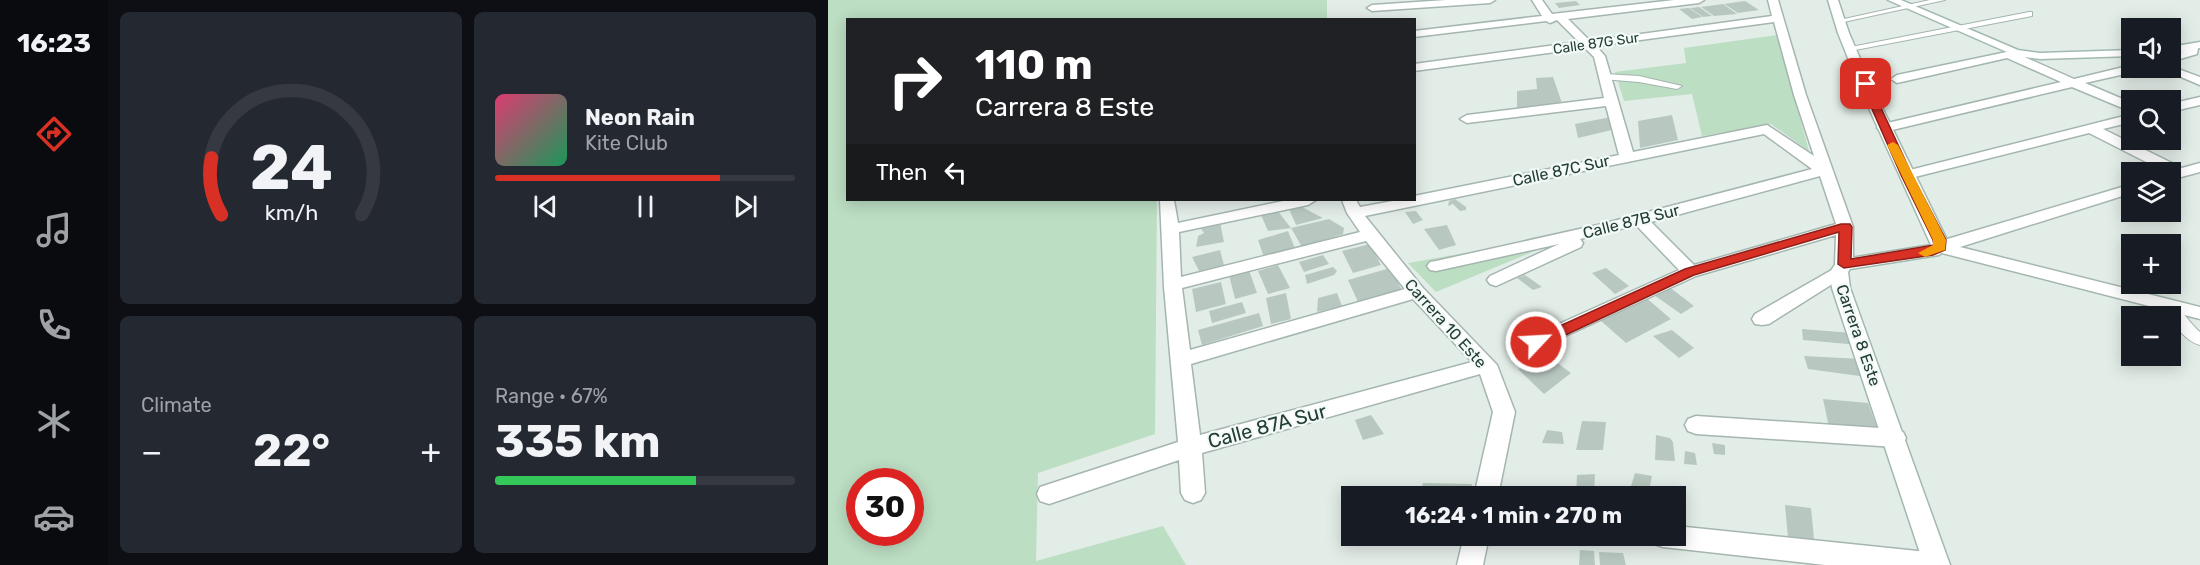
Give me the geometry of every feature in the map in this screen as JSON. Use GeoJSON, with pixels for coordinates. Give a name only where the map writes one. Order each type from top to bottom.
{"type":"FeatureCollection","features":[{"type":"Feature","properties":{"kind":"street"},"geometry":{"type":"LineString","coordinates":[[1372,9],[1490,0]]}},
{"type":"Feature","properties":{"kind":"street"},"geometry":{"type":"LineString","coordinates":[[1537,0],[1555,19],[1588,44],[1599,56],[1628,157]]}},
{"type":"Feature","properties":{"kind":"street"},"geometry":{"type":"LineString","coordinates":[[1608,0],[1618,11]]}},
{"type":"Feature","properties":{"kind":"street"},"geometry":{"type":"LineString","coordinates":[[1416,34],[1699,0]]}},
{"type":"Feature","properties":{"kind":"street","name":"Carrera 8 Este"},"geometry":{"type":"LineString","coordinates":[[1773,0],[1800,95],[1845,227],[1841,288],[1895,438],[1937,565]]}},
{"type":"Feature","properties":{"kind":"street"},"geometry":{"type":"LineString","coordinates":[[1832,0],[1884,128],[1939,240],[1940,247]]}},
{"type":"Feature","properties":{"kind":"street"},"geometry":{"type":"LineString","coordinates":[[1893,0],[2121,103]]}},
{"type":"Feature","properties":{"kind":"street","name":"Calle 87G Sur"},"geometry":{"type":"LineString","coordinates":[[1416,68],[1778,18]]}},
{"type":"Feature","properties":{"kind":"street"},"geometry":{"type":"LineString","coordinates":[[2181,49],[2196,47]]}},
{"type":"Feature","properties":{"kind":"street"},"geometry":{"type":"LineString","coordinates":[[2181,56],[2193,52],[2196,47]]}},
{"type":"Feature","properties":{"kind":"street"},"geometry":{"type":"LineString","coordinates":[[1896,79],[2012,54],[2040,56],[2121,53]]}},
{"type":"Feature","properties":{"kind":"street"},"geometry":{"type":"LineString","coordinates":[[1884,128],[2121,71]]}},
{"type":"Feature","properties":{"kind":"street"},"geometry":{"type":"LineString","coordinates":[[2181,74],[2200,81]]}},
{"type":"Feature","properties":{"kind":"street"},"geometry":{"type":"LineString","coordinates":[[1467,119],[1612,101]]}},
{"type":"Feature","properties":{"kind":"street"},"geometry":{"type":"LineString","coordinates":[[2181,105],[2200,101]]}},
{"type":"Feature","properties":{"kind":"street"},"geometry":{"type":"LineString","coordinates":[[1906,175],[2121,121]]}},
{"type":"Feature","properties":{"kind":"street"},"geometry":{"type":"LineString","coordinates":[[2090,128],[2154,162]]}},
{"type":"Feature","properties":{"kind":"street","name":"Calle 87C Sur"},"geometry":{"type":"LineString","coordinates":[[1416,195],[1628,157],[1767,129],[1824,170]]}},
{"type":"Feature","properties":{"kind":"street"},"geometry":{"type":"LineString","coordinates":[[2181,173],[2200,167]]}},
{"type":"Feature","properties":{"kind":"street","name":"Calle 87B Sur"},"geometry":{"type":"LineString","coordinates":[[1436,266],[1604,229],[1824,170]]}},
{"type":"Feature","properties":{"kind":"street"},"geometry":{"type":"LineString","coordinates":[[1762,319],[1842,268],[1933,251],[2121,191]]}},
{"type":"Feature","properties":{"kind":"street"},"geometry":{"type":"LineString","coordinates":[[1167,201],[1172,229],[1173,285],[1191,447],[1193,493]]}},
{"type":"Feature","properties":{"kind":"street"},"geometry":{"type":"LineString","coordinates":[[1172,229],[1303,201]]}},
{"type":"Feature","properties":{"kind":"street","name":"Calle 87C Sur"},"geometry":{"type":"LineString","coordinates":[[1352,206],[1380,201]]}},
{"type":"Feature","properties":{"kind":"street","name":"Carrera 10 Este"},"geometry":{"type":"LineString","coordinates":[[1352,206],[1370,236],[1417,292],[1487,365],[1504,412],[1488,486]]}},
{"type":"Feature","properties":{"kind":"street"},"geometry":{"type":"LineString","coordinates":[[1640,220],[1690,272]]}},
{"type":"Feature","properties":{"kind":"street"},"geometry":{"type":"LineString","coordinates":[[1536,342],[1690,272],[1845,227]]}},
{"type":"Feature","properties":{"kind":"street"},"geometry":{"type":"LineString","coordinates":[[1496,280],[1604,229]]}},
{"type":"Feature","properties":{"kind":"street"},"geometry":{"type":"LineString","coordinates":[[1173,285],[1370,236]]}},
{"type":"Feature","properties":{"kind":"street"},"geometry":{"type":"LineString","coordinates":[[1940,247],[2169,306]]}},
{"type":"Feature","properties":{"kind":"street"},"geometry":{"type":"LineString","coordinates":[[1181,360],[1417,292]]}},
{"type":"Feature","properties":{"kind":"street"},"geometry":{"type":"LineString","coordinates":[[2181,309],[2200,313]]}},
{"type":"Feature","properties":{"kind":"street","name":"Calle 87A Sur"},"geometry":{"type":"LineString","coordinates":[[1050,494],[1191,447],[1487,365]]}},
{"type":"Feature","properties":{"kind":"street"},"geometry":{"type":"LineString","coordinates":[[1696,425],[1895,438]]}},
{"type":"Feature","properties":{"kind":"street"},"geometry":{"type":"LineString","coordinates":[[1686,538],[1937,565]]}},
{"type":"Feature","properties":{"kind":"street"},"geometry":{"type":"LineString","coordinates":[[1470,565],[1475,546]]}},
{"type":"Feature","properties":{"kind":"lane"},"geometry":{"type":"LineString","coordinates":[[1839,21],[1941,0]]}},
{"type":"Feature","properties":{"kind":"lane"},"geometry":{"type":"LineString","coordinates":[[1851,48],[2029,14]]}},
{"type":"Feature","properties":{"kind":"lane"},"geometry":{"type":"LineString","coordinates":[[1605,77],[1638,79],[1677,86]]}},
{"type":"Feature","properties":{"kind":"lane"},"geometry":{"type":"LineString","coordinates":[[2181,323],[2200,340]]}},
{"type":"Feature","properties":{"kind":"green space"},"geometry":{"type":"Polygon","coordinates":[[[828,0],[1327,0],[1327,18],[846,18],[846,201],[1157,201],[1155,434],[1038,473],[1036,561],[1163,526],[1186,565],[828,565],[828,0]]]}},
{"type":"Feature","properties":{"kind":"green space"},"geometry":{"type":"Polygon","coordinates":[[[1777,35],[1809,151],[1771,124],[1702,136],[1692,94],[1624,101],[1615,72],[1686,63],[1684,48],[1777,35]]]}},
{"type":"Feature","properties":{"kind":"green space"},"geometry":{"type":"Polygon","coordinates":[[[1578,233],[1436,292],[1408,263],[1578,233]]]}},
{"type":"Feature","properties":{"kind":"building"},"geometry":{"type":"Polygon","coordinates":[[[1576,1],[1580,5],[1559,8],[1555,3],[1576,1]]]}},
{"type":"Feature","properties":{"kind":"building"},"geometry":{"type":"Polygon","coordinates":[[[1745,1],[1759,10],[1738,13],[1724,4],[1745,1]]]}},
{"type":"Feature","properties":{"kind":"building"},"geometry":{"type":"Polygon","coordinates":[[[1723,4],[1737,14],[1714,16],[1701,7],[1723,4]]]}},
{"type":"Feature","properties":{"kind":"building"},"geometry":{"type":"Polygon","coordinates":[[[1699,7],[1712,16],[1703,17],[1690,8],[1699,7]]]}},
{"type":"Feature","properties":{"kind":"building"},"geometry":{"type":"Polygon","coordinates":[[[1689,8],[1702,17],[1692,19],[1679,9],[1689,8]]]}},
{"type":"Feature","properties":{"kind":"building"},"geometry":{"type":"Polygon","coordinates":[[[1553,77],[1562,103],[1517,110],[1517,91],[1537,89],[1536,78],[1553,77]]]}},
{"type":"Feature","properties":{"kind":"building"},"geometry":{"type":"Polygon","coordinates":[[[1672,115],[1678,140],[1640,148],[1638,121],[1672,115]]]}},
{"type":"Feature","properties":{"kind":"building"},"geometry":{"type":"Polygon","coordinates":[[[1611,117],[1616,129],[1578,138],[1575,124],[1611,117]]]}},
{"type":"Feature","properties":{"kind":"building"},"geometry":{"type":"Polygon","coordinates":[[[1455,199],[1466,207],[1466,210],[1460,211],[1453,204],[1448,206],[1449,201],[1455,199]]]}},
{"type":"Feature","properties":{"kind":"building"},"geometry":{"type":"Polygon","coordinates":[[[1302,207],[1323,218],[1296,225],[1289,209],[1302,207]]]}},
{"type":"Feature","properties":{"kind":"building"},"geometry":{"type":"Polygon","coordinates":[[[1277,210],[1291,228],[1268,231],[1261,215],[1277,210]]]}},
{"type":"Feature","properties":{"kind":"building"},"geometry":{"type":"Polygon","coordinates":[[[1416,211],[1423,220],[1413,224],[1405,212],[1416,211]]]}},
{"type":"Feature","properties":{"kind":"building"},"geometry":{"type":"Polygon","coordinates":[[[1329,219],[1344,228],[1343,234],[1302,247],[1291,228],[1329,219]]]}},
{"type":"Feature","properties":{"kind":"building"},"geometry":{"type":"Polygon","coordinates":[[[1220,222],[1224,242],[1196,247],[1198,236],[1204,233],[1201,229],[1220,222]]]}},
{"type":"Feature","properties":{"kind":"building"},"geometry":{"type":"Polygon","coordinates":[[[1447,225],[1456,245],[1439,250],[1424,229],[1447,225]]]}},
{"type":"Feature","properties":{"kind":"building"},"geometry":{"type":"Polygon","coordinates":[[[1288,231],[1296,251],[1264,257],[1258,240],[1288,231]]]}},
{"type":"Feature","properties":{"kind":"building"},"geometry":{"type":"Polygon","coordinates":[[[1370,244],[1381,265],[1353,273],[1342,251],[1370,244]]]}},
{"type":"Feature","properties":{"kind":"building"},"geometry":{"type":"Polygon","coordinates":[[[1220,250],[1224,265],[1199,271],[1192,257],[1220,250]]]}},
{"type":"Feature","properties":{"kind":"building"},"geometry":{"type":"Polygon","coordinates":[[[1323,255],[1329,264],[1304,272],[1299,262],[1323,255]]]}},
{"type":"Feature","properties":{"kind":"building"},"geometry":{"type":"Polygon","coordinates":[[[1278,265],[1290,288],[1268,294],[1258,271],[1278,265]]]}},
{"type":"Feature","properties":{"kind":"building"},"geometry":{"type":"Polygon","coordinates":[[[1333,267],[1337,271],[1334,275],[1307,284],[1305,275],[1333,267]]]}},
{"type":"Feature","properties":{"kind":"building"},"geometry":{"type":"Polygon","coordinates":[[[1390,268],[1402,290],[1358,302],[1348,280],[1390,268]]]}},
{"type":"Feature","properties":{"kind":"building"},"geometry":{"type":"Polygon","coordinates":[[[1606,268],[1629,286],[1615,294],[1592,273],[1606,268]]]}},
{"type":"Feature","properties":{"kind":"building"},"geometry":{"type":"Polygon","coordinates":[[[1249,270],[1257,293],[1235,299],[1229,275],[1249,270]]]}},
{"type":"Feature","properties":{"kind":"building"},"geometry":{"type":"Polygon","coordinates":[[[1525,275],[1542,287],[1533,290],[1517,278],[1525,275]]]}},
{"type":"Feature","properties":{"kind":"building"},"geometry":{"type":"Polygon","coordinates":[[[1221,282],[1226,304],[1196,312],[1192,289],[1221,282]]]}},
{"type":"Feature","properties":{"kind":"building"},"geometry":{"type":"Polygon","coordinates":[[[1668,286],[1694,306],[1681,314],[1651,293],[1668,286]]]}},
{"type":"Feature","properties":{"kind":"building"},"geometry":{"type":"Polygon","coordinates":[[[1286,293],[1291,319],[1271,324],[1266,298],[1286,293]]]}},
{"type":"Feature","properties":{"kind":"building"},"geometry":{"type":"Polygon","coordinates":[[[1337,293],[1342,306],[1317,312],[1318,298],[1337,293]]]}},
{"type":"Feature","properties":{"kind":"building"},"geometry":{"type":"Polygon","coordinates":[[[1645,297],[1671,319],[1626,343],[1600,320],[1645,297]]]}},
{"type":"Feature","properties":{"kind":"building"},"geometry":{"type":"Polygon","coordinates":[[[1242,302],[1246,313],[1212,323],[1209,311],[1242,302]]]}},
{"type":"Feature","properties":{"kind":"building"},"geometry":{"type":"Polygon","coordinates":[[[1259,313],[1263,326],[1202,345],[1198,330],[1259,313]]]}},
{"type":"Feature","properties":{"kind":"building"},"geometry":{"type":"Polygon","coordinates":[[[1802,329],[1853,333],[1859,345],[1803,340],[1802,329]]]}},
{"type":"Feature","properties":{"kind":"building"},"geometry":{"type":"Polygon","coordinates":[[[1672,330],[1694,348],[1679,358],[1653,336],[1672,330]]]}},
{"type":"Feature","properties":{"kind":"building"},"geometry":{"type":"Polygon","coordinates":[[[1548,356],[1571,373],[1544,394],[1518,369],[1548,356]]]}},
{"type":"Feature","properties":{"kind":"building"},"geometry":{"type":"Polygon","coordinates":[[[1804,356],[1862,359],[1867,377],[1808,369],[1804,356]]]}},
{"type":"Feature","properties":{"kind":"building"},"geometry":{"type":"Polygon","coordinates":[[[1823,399],[1868,403],[1877,428],[1829,427],[1823,399]]]}},
{"type":"Feature","properties":{"kind":"building"},"geometry":{"type":"Polygon","coordinates":[[[1371,415],[1384,434],[1363,440],[1355,420],[1371,415]]]}},
{"type":"Feature","properties":{"kind":"building"},"geometry":{"type":"Polygon","coordinates":[[[1582,421],[1606,422],[1603,450],[1576,450],[1582,421]]]}},
{"type":"Feature","properties":{"kind":"building"},"geometry":{"type":"Polygon","coordinates":[[[1547,430],[1562,432],[1564,444],[1542,443],[1547,430]]]}},
{"type":"Feature","properties":{"kind":"building"},"geometry":{"type":"Polygon","coordinates":[[[1656,435],[1670,438],[1673,442],[1675,461],[1655,460],[1656,435]]]}},
{"type":"Feature","properties":{"kind":"building"},"geometry":{"type":"Polygon","coordinates":[[[1712,443],[1725,445],[1725,455],[1714,454],[1712,443]]]}},
{"type":"Feature","properties":{"kind":"building"},"geometry":{"type":"Polygon","coordinates":[[[1685,451],[1695,453],[1697,465],[1684,464],[1685,451]]]}},
{"type":"Feature","properties":{"kind":"building"},"geometry":{"type":"Polygon","coordinates":[[[1635,473],[1652,476],[1650,486],[1631,486],[1635,473]]]}},
{"type":"Feature","properties":{"kind":"building"},"geometry":{"type":"Polygon","coordinates":[[[1595,474],[1594,486],[1576,486],[1577,475],[1595,474]]]}},
{"type":"Feature","properties":{"kind":"building"},"geometry":{"type":"Polygon","coordinates":[[[1423,483],[1472,484],[1472,486],[1422,486],[1423,483]]]}},
{"type":"Feature","properties":{"kind":"building"},"geometry":{"type":"Polygon","coordinates":[[[1785,505],[1811,508],[1814,539],[1788,538],[1785,505]]]}},
{"type":"Feature","properties":{"kind":"building"},"geometry":{"type":"Polygon","coordinates":[[[1580,550],[1594,551],[1595,565],[1579,565],[1580,550]]]}},
{"type":"Feature","properties":{"kind":"building"},"geometry":{"type":"Polygon","coordinates":[[[1599,552],[1623,553],[1626,565],[1600,565],[1599,552]]]}},
{"type":"Feature","properties":{"kind":"slow traffic"},"geometry":{"type":"LineString","coordinates":[[1893,145],[1939,240],[1940,247],[1925,253]]}},
{"type":"Feature","properties":{"kind":"route"},"geometry":{"type":"LineString","coordinates":[[1536,342],[1690,272],[1845,227],[1847,237],[1844,264],[1933,251],[1940,247],[1939,240],[1884,128],[1866,84]]}}]}
